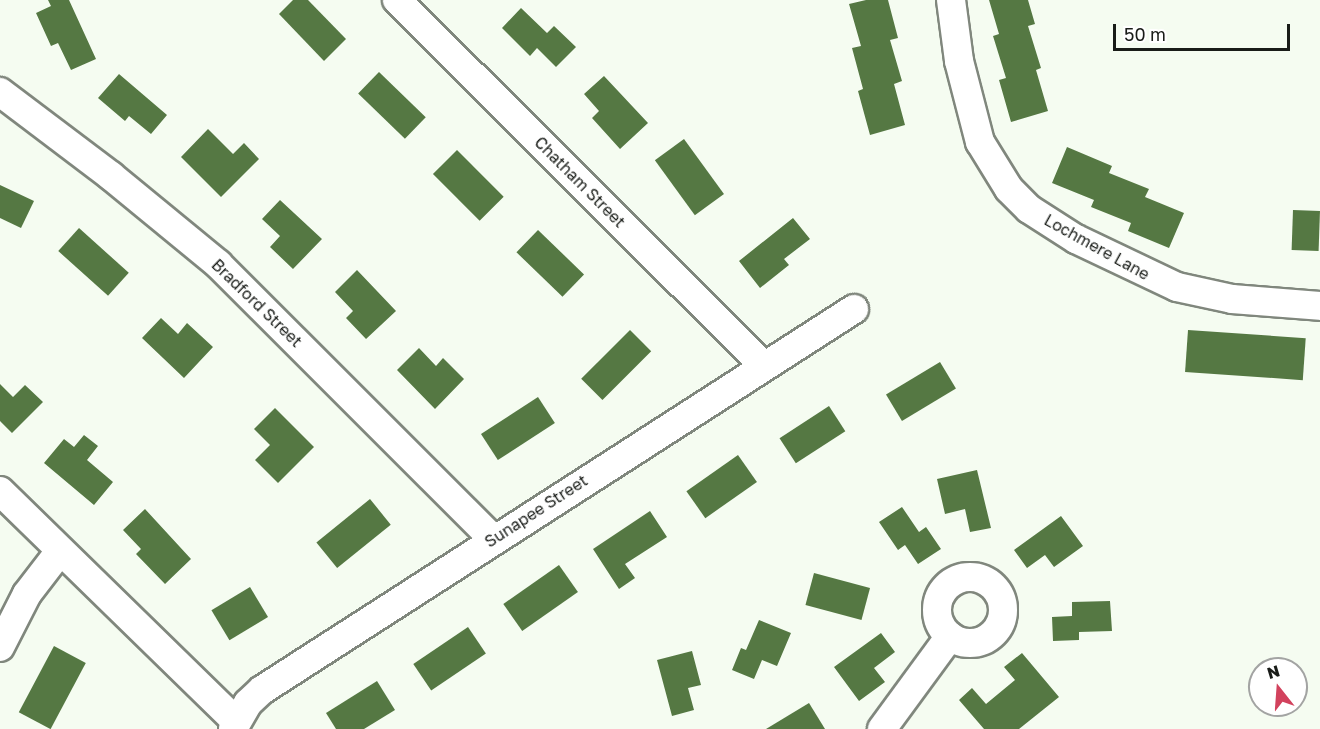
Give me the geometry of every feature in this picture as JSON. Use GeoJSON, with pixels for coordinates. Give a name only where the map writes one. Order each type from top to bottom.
{"type":"FeatureCollection","features":[{"type":"Feature","properties":{"kind":"street","name":"Chatham Street"},"geometry":{"type":"LineString","coordinates":[[396,0],[764,365]]}},
{"type":"Feature","properties":{"kind":"street","name":"Lochmere Lane"},"geometry":{"type":"LineString","coordinates":[[951,0],[959,61],[980,142],[993,167],[1029,209],[1076,239],[1177,287],[1232,299],[1320,306]]}},
{"type":"Feature","properties":{"kind":"street","name":"Bradford Street"},"geometry":{"type":"LineString","coordinates":[[0,92],[111,176],[218,264],[492,539]]}},
{"type":"Feature","properties":{"kind":"street","name":"Sunapee Street"},"geometry":{"type":"LineString","coordinates":[[235,725],[262,690],[492,539],[854,309]]}},
{"type":"Feature","properties":{"kind":"street"},"geometry":{"type":"LineString","coordinates":[[0,491],[235,725]]}},
{"type":"Feature","properties":{"kind":"street"},"geometry":{"type":"LineString","coordinates":[[0,647],[27,594],[60,550]]}},
{"type":"Feature","properties":{"kind":"street"},"geometry":{"type":"LineString","coordinates":[[882,729],[950,636]]}},
{"type":"Feature","properties":{"kind":"building"},"geometry":{"type":"Polygon","coordinates":[[[48,0],[69,0],[96,59],[71,70],[58,43],[51,46],[36,13],[51,6],[48,0]]]}},
{"type":"Feature","properties":{"kind":"building"},"geometry":{"type":"Polygon","coordinates":[[[293,0],[308,0],[346,39],[324,61],[279,14],[293,0]]]}},
{"type":"Feature","properties":{"kind":"building"},"geometry":{"type":"Polygon","coordinates":[[[866,0],[888,0],[898,38],[890,40],[902,81],[894,84],[905,125],[870,135],[858,91],[863,89],[852,48],[861,46],[849,4],[866,0]]]}},
{"type":"Feature","properties":{"kind":"building"},"geometry":{"type":"Polygon","coordinates":[[[989,0],[1028,0],[1035,24],[1028,26],[1041,68],[1036,70],[1048,111],[1011,122],[999,80],[1006,78],[993,36],[999,34],[989,0]]]}},
{"type":"Feature","properties":{"kind":"building"},"geometry":{"type":"Polygon","coordinates":[[[521,8],[547,33],[554,26],[576,47],[556,67],[537,48],[530,56],[502,28],[521,8]]]}},
{"type":"Feature","properties":{"kind":"building"},"geometry":{"type":"Polygon","coordinates":[[[379,72],[426,117],[405,139],[358,94],[379,72]]]}},
{"type":"Feature","properties":{"kind":"building"},"geometry":{"type":"Polygon","coordinates":[[[119,74],[167,115],[151,134],[129,116],[125,121],[98,98],[119,74]]]}},
{"type":"Feature","properties":{"kind":"building"},"geometry":{"type":"Polygon","coordinates":[[[604,76],[648,123],[620,149],[592,118],[599,111],[584,94],[604,76]]]}},
{"type":"Feature","properties":{"kind":"building"},"geometry":{"type":"Polygon","coordinates":[[[208,129],[233,154],[244,143],[259,159],[221,197],[181,157],[208,129]]]}},
{"type":"Feature","properties":{"kind":"building"},"geometry":{"type":"Polygon","coordinates":[[[684,139],[724,194],[695,215],[655,160],[684,139]]]}},
{"type":"Feature","properties":{"kind":"building"},"geometry":{"type":"Polygon","coordinates":[[[1067,147],[1112,166],[1109,173],[1149,189],[1145,197],[1184,213],[1169,248],[1128,231],[1131,223],[1091,207],[1094,200],[1052,183],[1067,147]]]}},
{"type":"Feature","properties":{"kind":"building"},"geometry":{"type":"Polygon","coordinates":[[[457,150],[504,197],[480,221],[433,174],[457,150]]]}},
{"type":"Feature","properties":{"kind":"building"},"geometry":{"type":"Polygon","coordinates":[[[0,185],[34,201],[21,228],[0,218],[0,185]]]}},
{"type":"Feature","properties":{"kind":"building"},"geometry":{"type":"Polygon","coordinates":[[[280,200],[322,239],[293,269],[270,247],[280,236],[262,219],[280,200]]]}},
{"type":"Feature","properties":{"kind":"building"},"geometry":{"type":"Polygon","coordinates":[[[1293,210],[1320,211],[1319,251],[1292,250],[1293,210]]]}},
{"type":"Feature","properties":{"kind":"building"},"geometry":{"type":"Polygon","coordinates":[[[793,218],[810,239],[784,259],[789,265],[760,288],[739,261],[793,218]]]}},
{"type":"Feature","properties":{"kind":"building"},"geometry":{"type":"Polygon","coordinates":[[[79,228],[129,273],[108,296],[58,251],[79,228]]]}},
{"type":"Feature","properties":{"kind":"building"},"geometry":{"type":"Polygon","coordinates":[[[538,230],[584,274],[563,297],[516,252],[538,230]]]}},
{"type":"Feature","properties":{"kind":"building"},"geometry":{"type":"Polygon","coordinates":[[[357,270],[396,311],[366,339],[346,318],[353,311],[335,292],[357,270]]]}},
{"type":"Feature","properties":{"kind":"building"},"geometry":{"type":"Polygon","coordinates":[[[161,318],[178,334],[187,323],[213,347],[184,378],[142,338],[161,318]]]}},
{"type":"Feature","properties":{"kind":"building"},"geometry":{"type":"Polygon","coordinates":[[[630,330],[651,351],[602,400],[581,379],[630,330]]]}},
{"type":"Feature","properties":{"kind":"building"},"geometry":{"type":"Polygon","coordinates":[[[1188,330],[1306,338],[1303,380],[1185,372],[1188,330]]]}},
{"type":"Feature","properties":{"kind":"building"},"geometry":{"type":"Polygon","coordinates":[[[419,348],[436,366],[443,358],[464,379],[435,409],[397,370],[419,348]]]}},
{"type":"Feature","properties":{"kind":"building"},"geometry":{"type":"Polygon","coordinates":[[[940,362],[956,389],[902,421],[886,394],[940,362]]]}},
{"type":"Feature","properties":{"kind":"building"},"geometry":{"type":"Polygon","coordinates":[[[0,384],[13,397],[25,385],[43,402],[12,433],[0,421],[0,384]]]}},
{"type":"Feature","properties":{"kind":"building"},"geometry":{"type":"Polygon","coordinates":[[[538,397],[555,423],[498,460],[481,434],[538,397]]]}},
{"type":"Feature","properties":{"kind":"building"},"geometry":{"type":"Polygon","coordinates":[[[829,406],[845,431],[796,463],[780,438],[829,406]]]}},
{"type":"Feature","properties":{"kind":"building"},"geometry":{"type":"Polygon","coordinates":[[[275,408],[314,447],[278,483],[255,460],[270,445],[254,429],[275,408]]]}},
{"type":"Feature","properties":{"kind":"building"},"geometry":{"type":"Polygon","coordinates":[[[84,435],[98,446],[87,460],[113,482],[94,505],[44,463],[64,439],[74,447],[84,435]]]}},
{"type":"Feature","properties":{"kind":"building"},"geometry":{"type":"Polygon","coordinates":[[[738,455],[757,482],[705,518],[686,491],[738,455]]]}},
{"type":"Feature","properties":{"kind":"building"},"geometry":{"type":"Polygon","coordinates":[[[977,470],[991,528],[970,532],[965,509],[945,514],[937,479],[977,470]]]}},
{"type":"Feature","properties":{"kind":"building"},"geometry":{"type":"Polygon","coordinates":[[[370,499],[391,525],[337,568],[316,542],[370,499]]]}},
{"type":"Feature","properties":{"kind":"building"},"geometry":{"type":"Polygon","coordinates":[[[902,507],[919,532],[926,527],[941,549],[918,564],[905,545],[898,550],[879,522],[902,507]]]}},
{"type":"Feature","properties":{"kind":"building"},"geometry":{"type":"Polygon","coordinates":[[[145,509],[191,559],[165,584],[136,554],[141,549],[123,530],[145,509]]]}},
{"type":"Feature","properties":{"kind":"building"},"geometry":{"type":"Polygon","coordinates":[[[650,511],[667,537],[625,564],[635,578],[619,589],[593,549],[650,511]]]}},
{"type":"Feature","properties":{"kind":"building"},"geometry":{"type":"Polygon","coordinates":[[[1061,516],[1083,546],[1054,567],[1045,555],[1027,568],[1014,550],[1061,516]]]}},
{"type":"Feature","properties":{"kind":"building"},"geometry":{"type":"Polygon","coordinates":[[[559,565],[578,592],[522,631],[503,604],[559,565]]]}},
{"type":"Feature","properties":{"kind":"building"},"geometry":{"type":"Polygon","coordinates":[[[814,573],[870,588],[861,620],[805,605],[814,573]]]}},
{"type":"Feature","properties":{"kind":"building"},"geometry":{"type":"Polygon","coordinates":[[[250,587],[268,617],[229,640],[211,610],[250,587]]]}},
{"type":"Feature","properties":{"kind":"building"},"geometry":{"type":"Polygon","coordinates":[[[1110,601],[1112,631],[1079,632],[1079,640],[1053,641],[1052,617],[1072,616],[1072,602],[1110,601]]]}},
{"type":"Feature","properties":{"kind":"building"},"geometry":{"type":"Polygon","coordinates":[[[759,620],[791,633],[777,666],[762,660],[754,679],[732,670],[741,648],[746,650],[759,620]]]}},
{"type":"Feature","properties":{"kind":"building"},"geometry":{"type":"Polygon","coordinates":[[[468,627],[486,654],[431,690],[413,664],[468,627]]]}},
{"type":"Feature","properties":{"kind":"building"},"geometry":{"type":"Polygon","coordinates":[[[881,633],[895,652],[874,668],[885,682],[859,701],[834,667],[881,633]]]}},
{"type":"Feature","properties":{"kind":"building"},"geometry":{"type":"Polygon","coordinates":[[[54,646],[86,663],[51,729],[19,712],[54,646]]]}},
{"type":"Feature","properties":{"kind":"building"},"geometry":{"type":"Polygon","coordinates":[[[692,651],[701,685],[688,688],[694,710],[672,716],[657,660],[692,651]]]}},
{"type":"Feature","properties":{"kind":"building"},"geometry":{"type":"Polygon","coordinates":[[[1022,653],[1059,697],[1019,729],[984,729],[959,700],[972,688],[986,704],[1015,680],[1004,667],[1022,653]]]}},
{"type":"Feature","properties":{"kind":"building"},"geometry":{"type":"Polygon","coordinates":[[[377,681],[395,710],[364,729],[336,729],[326,713],[377,681]]]}},
{"type":"Feature","properties":{"kind":"building"},"geometry":{"type":"Polygon","coordinates":[[[809,703],[825,729],[766,729],[809,703]]]}}]}
